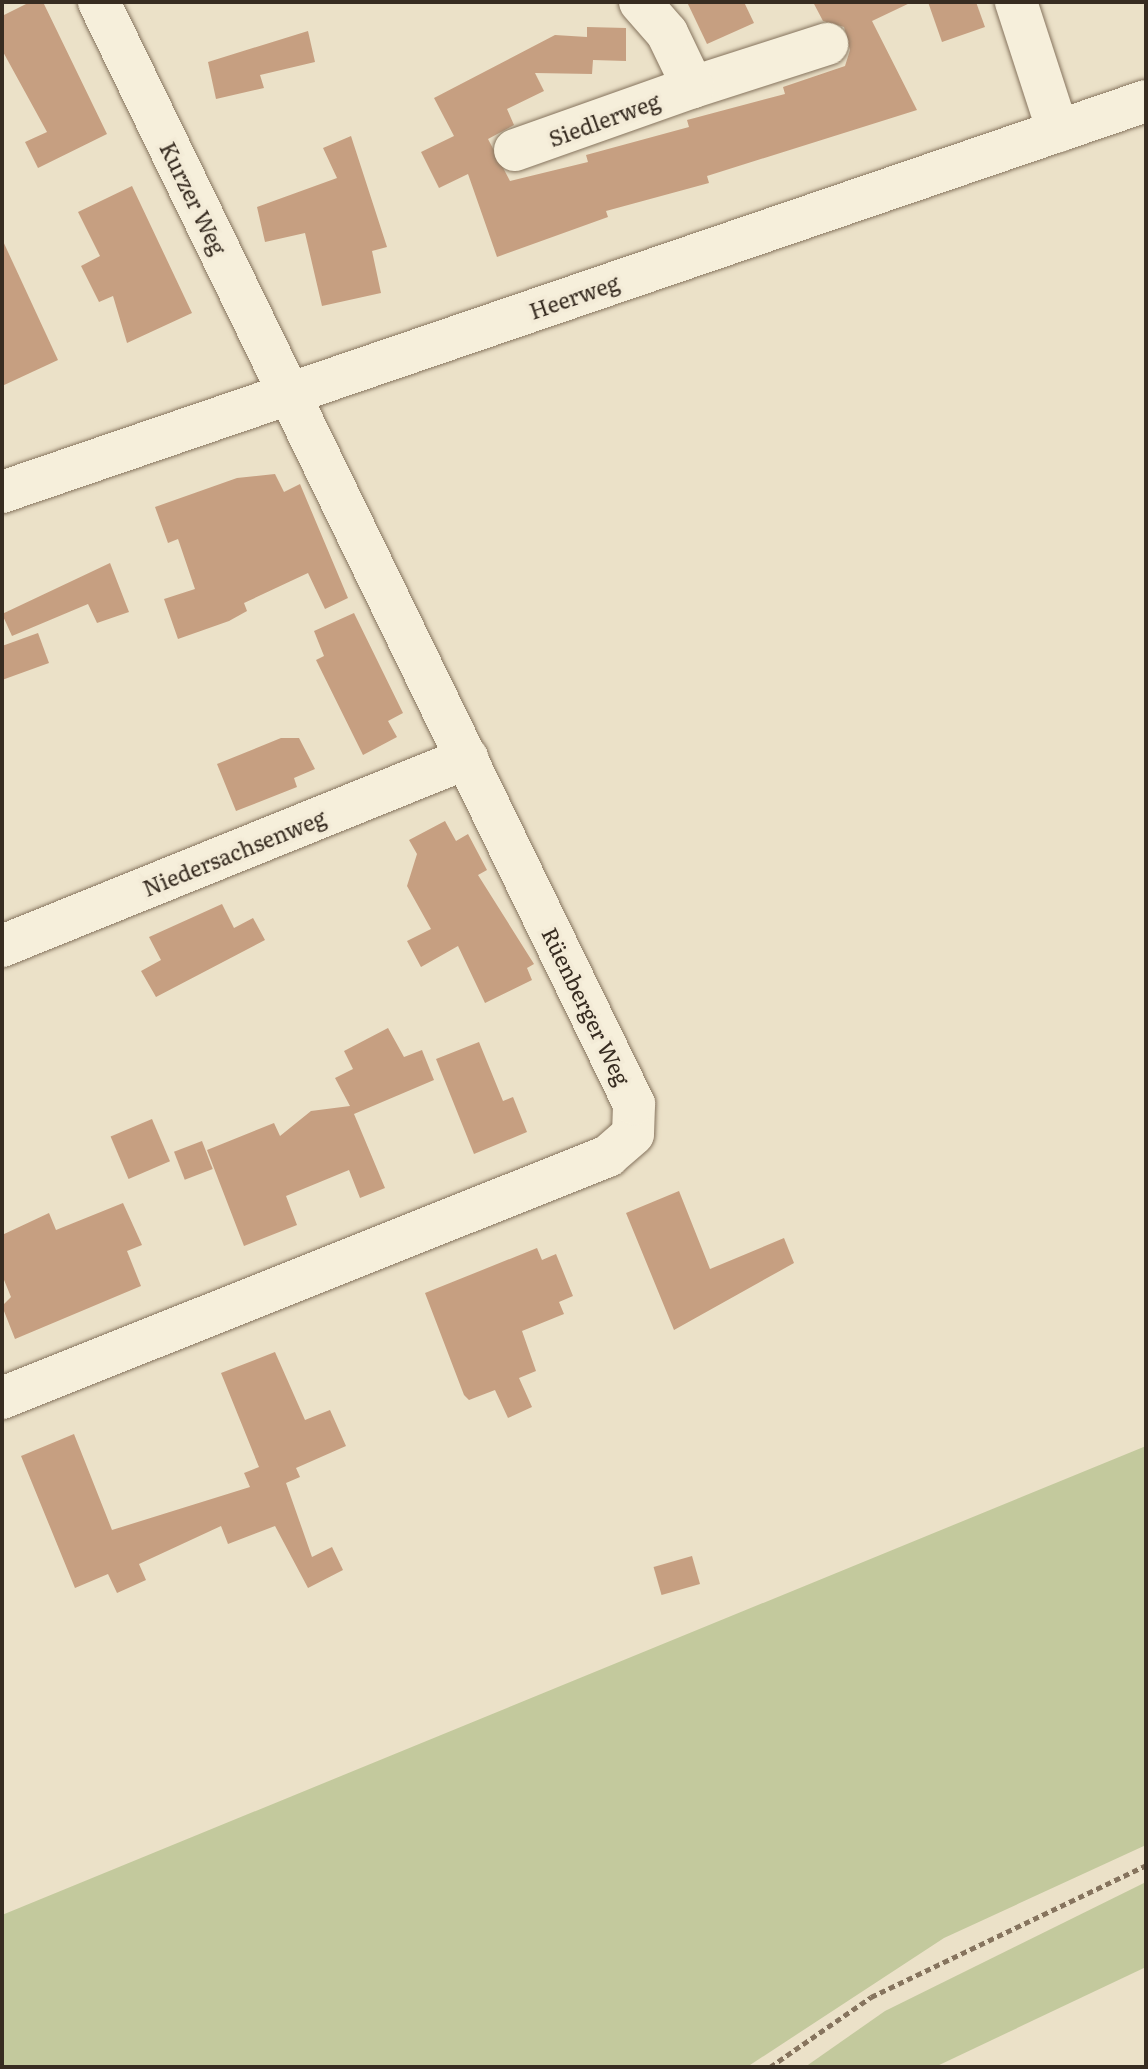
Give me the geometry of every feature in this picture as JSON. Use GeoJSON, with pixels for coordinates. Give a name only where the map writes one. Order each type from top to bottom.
{"type":"FeatureCollection","features":[{"type":"Feature","properties":{"kind":"street","name":"Kurzer Weg"},"geometry":{"type":"LineString","coordinates":[[99,2],[289,394]]}},
{"type":"Feature","properties":{"kind":"street"},"geometry":{"type":"LineString","coordinates":[[640,2],[667,33],[693,87]]}},
{"type":"Feature","properties":{"kind":"street"},"geometry":{"type":"LineString","coordinates":[[1016,2],[1058,131]]}},
{"type":"Feature","properties":{"kind":"street","name":"Siedlerweg"},"geometry":{"type":"LineString","coordinates":[[515,150],[827,44]]}},
{"type":"Feature","properties":{"kind":"street","name":"Heerweg"},"geometry":{"type":"LineString","coordinates":[[2,492],[1146,101]]}},
{"type":"Feature","properties":{"kind":"street","name":"Rüenberger Weg"},"geometry":{"type":"LineString","coordinates":[[2,1398],[608,1156],[633,1134],[634,1104],[289,394]]}},
{"type":"Feature","properties":{"kind":"street","name":"Niedersachsenweg"},"geometry":{"type":"LineString","coordinates":[[2,946],[467,758]]}},
{"type":"Feature","properties":{"kind":"path"},"geometry":{"type":"LineString","coordinates":[[770,2067],[871,1997],[1146,1865]]}},
{"type":"Feature","properties":{"kind":"green space"},"geometry":{"type":"Polygon","coordinates":[[[1146,1446],[1146,1845],[944,1938],[747,2067],[2,2067],[2,1915],[1146,1446]]]}},
{"type":"Feature","properties":{"kind":"green space"},"geometry":{"type":"Polygon","coordinates":[[[1146,1882],[1146,1967],[935,2067],[805,2067],[885,2011],[1146,1882]]]}},
{"type":"Feature","properties":{"kind":"building"},"geometry":{"type":"Polygon","coordinates":[[[30,2],[43,2],[107,134],[38,168],[25,142],[47,132],[2,50],[2,16],[30,2]]]}},
{"type":"Feature","properties":{"kind":"building"},"geometry":{"type":"Polygon","coordinates":[[[687,2],[744,2],[754,23],[707,44],[687,2]]]}},
{"type":"Feature","properties":{"kind":"building"},"geometry":{"type":"Polygon","coordinates":[[[813,2],[912,2],[872,21],[917,110],[707,176],[709,183],[606,211],[608,217],[497,257],[468,174],[439,188],[421,152],[454,136],[434,98],[555,35],[587,37],[587,27],[626,28],[626,61],[593,60],[592,74],[535,73],[544,91],[507,109],[514,125],[488,139],[510,181],[588,162],[586,155],[689,127],[687,120],[785,94],[783,87],[845,66],[850,50],[844,27],[823,21],[813,2]]]}},
{"type":"Feature","properties":{"kind":"building"},"geometry":{"type":"Polygon","coordinates":[[[928,2],[976,2],[985,27],[942,42],[928,2]]]}},
{"type":"Feature","properties":{"kind":"building"},"geometry":{"type":"Polygon","coordinates":[[[308,31],[315,62],[260,75],[264,88],[216,99],[208,62],[308,31]]]}},
{"type":"Feature","properties":{"kind":"building"},"geometry":{"type":"Polygon","coordinates":[[[351,136],[387,247],[372,251],[381,293],[322,306],[305,233],[265,242],[257,207],[337,178],[323,148],[351,136]]]}},
{"type":"Feature","properties":{"kind":"building"},"geometry":{"type":"Polygon","coordinates":[[[132,186],[192,313],[127,343],[113,296],[99,302],[81,266],[100,256],[78,212],[132,186]]]}},
{"type":"Feature","properties":{"kind":"building"},"geometry":{"type":"Polygon","coordinates":[[[2,239],[58,360],[2,386],[2,239]]]}},
{"type":"Feature","properties":{"kind":"building"},"geometry":{"type":"Polygon","coordinates":[[[275,474],[284,492],[300,484],[348,598],[325,609],[308,573],[244,603],[247,611],[229,621],[178,639],[164,599],[195,589],[178,539],[168,543],[155,507],[237,478],[275,474]]]}},
{"type":"Feature","properties":{"kind":"building"},"geometry":{"type":"Polygon","coordinates":[[[110,563],[129,612],[97,623],[88,604],[12,636],[2,614],[110,563]]]}},
{"type":"Feature","properties":{"kind":"building"},"geometry":{"type":"Polygon","coordinates":[[[354,613],[403,713],[388,721],[397,737],[363,755],[316,660],[324,656],[314,631],[354,613]]]}},
{"type":"Feature","properties":{"kind":"building"},"geometry":{"type":"Polygon","coordinates":[[[38,633],[49,663],[2,680],[2,646],[38,633]]]}},
{"type":"Feature","properties":{"kind":"building"},"geometry":{"type":"Polygon","coordinates":[[[281,738],[299,738],[315,769],[294,778],[297,787],[236,811],[217,764],[281,738]]]}},
{"type":"Feature","properties":{"kind":"building"},"geometry":{"type":"Polygon","coordinates":[[[445,821],[456,841],[468,834],[487,870],[478,875],[534,964],[527,968],[532,980],[485,1003],[458,946],[421,967],[407,941],[431,929],[407,886],[417,854],[409,840],[445,821]]]}},
{"type":"Feature","properties":{"kind":"building"},"geometry":{"type":"Polygon","coordinates":[[[222,904],[234,928],[253,918],[265,940],[156,997],[141,971],[161,960],[149,937],[222,904]]]}},
{"type":"Feature","properties":{"kind":"building"},"geometry":{"type":"Polygon","coordinates":[[[388,1028],[404,1057],[422,1050],[434,1080],[354,1114],[385,1188],[360,1198],[349,1170],[286,1196],[297,1225],[244,1246],[207,1150],[274,1123],[280,1136],[311,1111],[350,1106],[335,1078],[353,1069],[344,1051],[388,1028]]]}},
{"type":"Feature","properties":{"kind":"building"},"geometry":{"type":"Polygon","coordinates":[[[479,1042],[503,1101],[513,1097],[527,1132],[474,1154],[436,1059],[479,1042]]]}},
{"type":"Feature","properties":{"kind":"building"},"geometry":{"type":"Polygon","coordinates":[[[152,1119],[170,1161],[129,1179],[111,1137],[152,1119]]]}},
{"type":"Feature","properties":{"kind":"building"},"geometry":{"type":"Polygon","coordinates":[[[202,1141],[213,1169],[185,1180],[174,1152],[202,1141]]]}},
{"type":"Feature","properties":{"kind":"building"},"geometry":{"type":"Polygon","coordinates":[[[679,1191],[710,1269],[784,1238],[794,1263],[674,1330],[626,1213],[679,1191]]]}},
{"type":"Feature","properties":{"kind":"building"},"geometry":{"type":"Polygon","coordinates":[[[123,1203],[142,1245],[127,1251],[141,1286],[15,1339],[2,1306],[11,1297],[2,1275],[2,1235],[49,1213],[56,1230],[123,1203]]]}},
{"type":"Feature","properties":{"kind":"building"},"geometry":{"type":"Polygon","coordinates":[[[537,1248],[542,1260],[556,1254],[573,1296],[559,1302],[564,1314],[522,1331],[536,1371],[519,1378],[532,1407],[508,1418],[495,1390],[469,1400],[464,1395],[425,1293],[537,1248]]]}},
{"type":"Feature","properties":{"kind":"building"},"geometry":{"type":"Polygon","coordinates":[[[275,1352],[305,1420],[330,1410],[346,1446],[296,1468],[300,1477],[286,1483],[312,1557],[332,1547],[343,1570],[308,1588],[275,1526],[228,1544],[221,1526],[139,1564],[146,1580],[117,1593],[108,1574],[75,1588],[21,1456],[74,1434],[112,1530],[250,1487],[244,1473],[259,1467],[221,1373],[275,1352]]]}},
{"type":"Feature","properties":{"kind":"building"},"geometry":{"type":"Polygon","coordinates":[[[692,1556],[700,1584],[662,1595],[654,1567],[692,1556]]]}}]}
